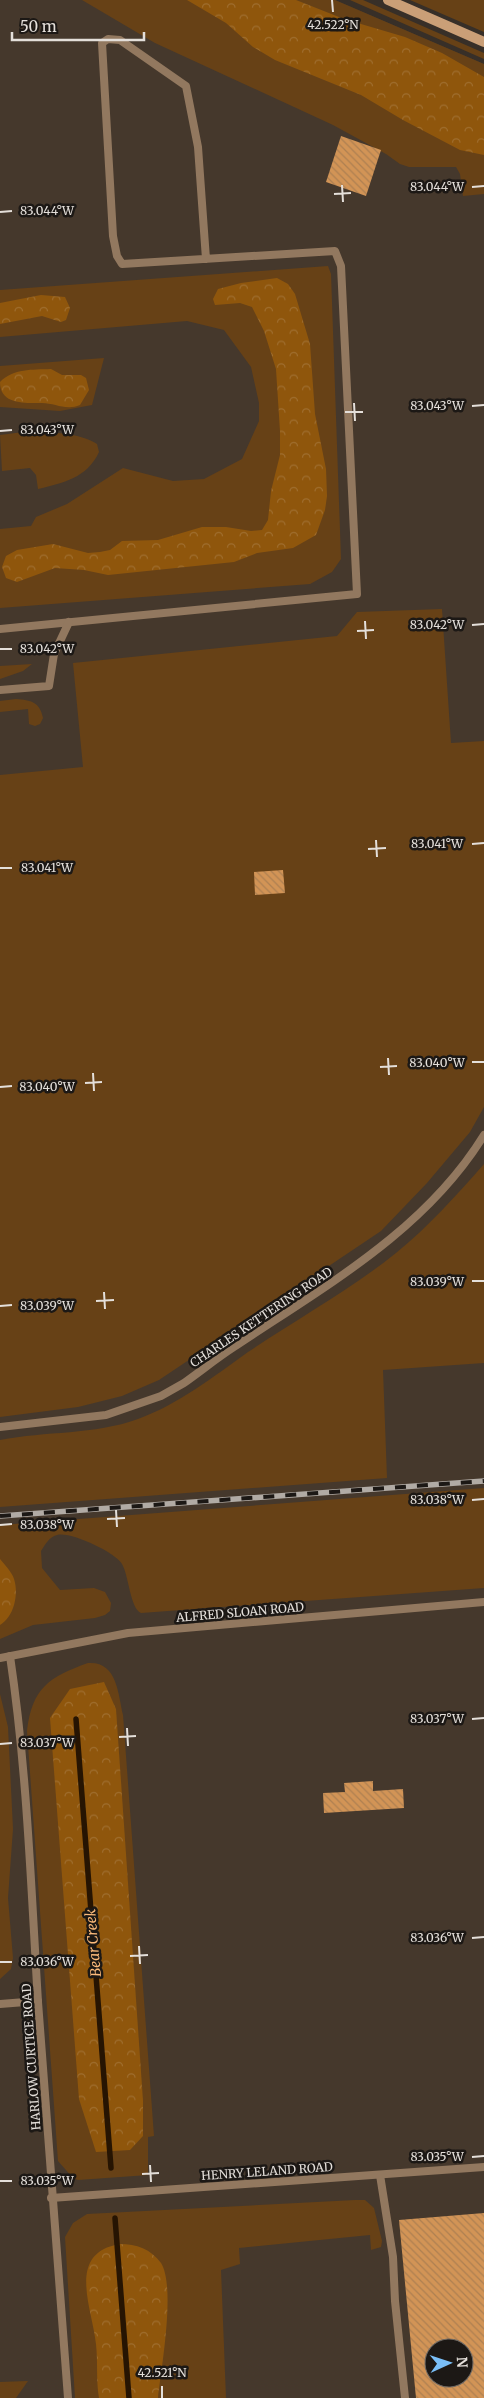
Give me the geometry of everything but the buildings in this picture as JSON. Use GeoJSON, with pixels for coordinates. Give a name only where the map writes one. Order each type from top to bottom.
{"type":"FeatureCollection","features":[{"type":"Feature","properties":{"kind":"main road"},"geometry":{"type":"LineString","coordinates":[[388,0],[484,42]]}},
{"type":"Feature","properties":{"kind":"lane"},"geometry":{"type":"LineString","coordinates":[[0,629],[356,594],[341,266],[335,251],[206,259],[122,264],[117,256],[113,236],[102,43],[108,39],[120,40],[186,86],[198,147],[206,259]]}},
{"type":"Feature","properties":{"kind":"lane"},"geometry":{"type":"LineString","coordinates":[[0,690],[49,686],[54,654],[69,622]]}},
{"type":"Feature","properties":{"kind":"lane","name":"CHARLES KETTERING ROAD"},"geometry":{"type":"LineString","coordinates":[[0,1427],[106,1415],[161,1396],[390,1241],[430,1204],[474,1151],[484,1135]]}},
{"type":"Feature","properties":{"kind":"lane","name":"ALFRED SLOAN ROAD"},"geometry":{"type":"LineString","coordinates":[[0,1658],[128,1633],[484,1602]]}},
{"type":"Feature","properties":{"kind":"lane","name":"HARLOW CURTICE ROAD"},"geometry":{"type":"LineString","coordinates":[[10,1656],[20,1728],[51,2198],[68,2398]]}},
{"type":"Feature","properties":{"kind":"lane"},"geometry":{"type":"LineString","coordinates":[[0,2004],[38,2001]]}},
{"type":"Feature","properties":{"kind":"lane","name":"HENRY LELAND ROAD"},"geometry":{"type":"LineString","coordinates":[[51,2198],[484,2167]]}},
{"type":"Feature","properties":{"kind":"lane"},"geometry":{"type":"LineString","coordinates":[[380,2174],[393,2257],[394,2301],[404,2398]]}},
{"type":"Feature","properties":{"kind":"shaded area"},"geometry":{"type":"Polygon","coordinates":[[[0,0],[335,0],[484,64],[484,2398],[0,2398],[0,0]]]}},
{"type":"Feature","properties":{"kind":"shaded area"},"geometry":{"type":"Polygon","coordinates":[[[82,0],[335,0],[484,64],[484,194],[463,196],[460,174],[456,167],[409,167],[400,164],[386,154],[333,125],[155,43],[82,0]]]}},
{"type":"Feature","properties":{"kind":"shaded area"},"geometry":{"type":"Polygon","coordinates":[[[350,0],[363,0],[484,53],[484,59],[350,0]]]}},
{"type":"Feature","properties":{"kind":"shaded area"},"geometry":{"type":"Polygon","coordinates":[[[410,0],[484,0],[484,32],[410,0]]]}},
{"type":"Feature","properties":{"kind":"shaded area"},"geometry":{"type":"Polygon","coordinates":[[[328,266],[331,274],[341,559],[332,572],[310,584],[0,608],[0,529],[31,526],[36,517],[67,504],[123,468],[173,481],[204,479],[242,459],[259,421],[259,403],[251,367],[224,330],[187,321],[0,337],[0,290],[328,266]]]}},
{"type":"Feature","properties":{"kind":"shaded area"},"geometry":{"type":"Polygon","coordinates":[[[104,358],[92,405],[60,411],[0,407],[0,366],[104,358]]]}},
{"type":"Feature","properties":{"kind":"shaded area"},"geometry":{"type":"Polygon","coordinates":[[[31,431],[82,437],[97,444],[99,452],[94,461],[81,474],[65,482],[38,489],[36,475],[30,468],[2,471],[0,435],[31,431]]]}},
{"type":"Feature","properties":{"kind":"shaded area"},"geometry":{"type":"Polygon","coordinates":[[[442,609],[451,743],[484,741],[484,1107],[470,1132],[427,1183],[381,1231],[159,1380],[122,1396],[78,1407],[0,1417],[0,775],[83,767],[73,663],[337,636],[357,612],[442,609]]]}},
{"type":"Feature","properties":{"kind":"shaded area"},"geometry":{"type":"Polygon","coordinates":[[[32,664],[23,671],[0,679],[0,666],[32,664]]]}},
{"type":"Feature","properties":{"kind":"shaded area"},"geometry":{"type":"Polygon","coordinates":[[[16,699],[30,701],[40,708],[43,718],[40,724],[35,726],[29,724],[28,709],[0,712],[0,701],[16,699]]]}},
{"type":"Feature","properties":{"kind":"shaded area"},"geometry":{"type":"Polygon","coordinates":[[[484,1164],[484,1363],[383,1370],[387,1478],[0,1507],[0,1440],[104,1428],[138,1419],[168,1406],[378,1267],[431,1222],[484,1164]]]}},
{"type":"Feature","properties":{"kind":"shaded area"},"geometry":{"type":"Polygon","coordinates":[[[484,1488],[484,1588],[141,1613],[134,1605],[124,1569],[118,1559],[102,1548],[81,1539],[57,1535],[49,1539],[41,1551],[42,1568],[60,1590],[94,1588],[105,1592],[111,1603],[110,1611],[105,1615],[95,1618],[33,1625],[0,1639],[0,1525],[484,1488]]]}},
{"type":"Feature","properties":{"kind":"shaded area"},"geometry":{"type":"Polygon","coordinates":[[[88,1663],[105,1667],[110,1673],[117,1688],[123,1715],[154,2136],[148,2137],[148,2175],[78,2180],[73,2178],[58,2161],[27,1731],[33,1704],[45,1686],[63,1673],[88,1663]]]}},
{"type":"Feature","properties":{"kind":"shaded area"},"geometry":{"type":"Polygon","coordinates":[[[0,1694],[8,1727],[13,1829],[8,1898],[13,1958],[11,1969],[0,1979],[0,1694]]]}},
{"type":"Feature","properties":{"kind":"shaded area"},"geometry":{"type":"Polygon","coordinates":[[[365,2200],[374,2208],[382,2241],[381,2247],[371,2250],[370,2235],[239,2248],[240,2264],[221,2270],[226,2398],[75,2398],[65,2237],[73,2223],[87,2214],[365,2200]]]}},
{"type":"Feature","properties":{"kind":"shaded area"},"geometry":{"type":"Polygon","coordinates":[[[28,2381],[16,2398],[0,2398],[0,2382],[28,2381]]]}},
{"type":"Feature","properties":{"kind":"green space"},"geometry":{"type":"Polygon","coordinates":[[[187,0],[296,0],[344,19],[405,37],[442,53],[484,77],[484,155],[460,150],[361,95],[275,60],[253,47],[226,23],[187,0]]]}},
{"type":"Feature","properties":{"kind":"green space"},"geometry":{"type":"Polygon","coordinates":[[[277,278],[288,284],[295,294],[310,344],[315,414],[326,469],[327,496],[325,510],[316,535],[293,548],[257,553],[234,562],[108,575],[84,570],[55,568],[17,582],[6,578],[2,567],[6,556],[17,550],[53,544],[88,553],[110,550],[122,541],[158,540],[202,527],[226,527],[251,531],[262,530],[268,520],[271,491],[280,455],[276,369],[264,331],[252,307],[240,303],[215,305],[213,299],[218,289],[241,283],[277,278]]]}},
{"type":"Feature","properties":{"kind":"green space"},"geometry":{"type":"Polygon","coordinates":[[[41,295],[65,297],[70,308],[66,320],[61,322],[42,316],[0,324],[0,303],[41,295]]]}},
{"type":"Feature","properties":{"kind":"green space"},"geometry":{"type":"Polygon","coordinates":[[[51,369],[62,375],[81,375],[86,378],[89,390],[80,405],[65,407],[47,403],[15,401],[9,399],[1,390],[0,382],[11,374],[51,369]]]}},
{"type":"Feature","properties":{"kind":"green space"},"geometry":{"type":"Polygon","coordinates":[[[0,1559],[13,1576],[16,1591],[12,1611],[9,1617],[0,1625],[0,1559]]]}},
{"type":"Feature","properties":{"kind":"green space"},"geometry":{"type":"Polygon","coordinates":[[[104,1682],[116,1709],[143,2101],[143,2136],[130,2150],[96,2152],[79,2099],[50,1718],[70,1689],[104,1682]]]}},
{"type":"Feature","properties":{"kind":"green space"},"geometry":{"type":"Polygon","coordinates":[[[120,2244],[137,2246],[153,2254],[161,2263],[165,2275],[167,2290],[166,2329],[158,2398],[99,2398],[96,2344],[86,2284],[88,2270],[93,2258],[103,2249],[120,2244]]]}},
{"type":"Feature","properties":{"kind":"waterway","name":"Bear Creek"},"geometry":{"type":"LineString","coordinates":[[76,1719],[111,2168]]}},
{"type":"Feature","properties":{"kind":"waterway","name":"Bear Creek"},"geometry":{"type":"LineString","coordinates":[[115,2218],[129,2398]]}},
{"type":"Feature","properties":{"kind":"railway"},"geometry":{"type":"LineString","coordinates":[[0,1516],[484,1481]]}}]}
